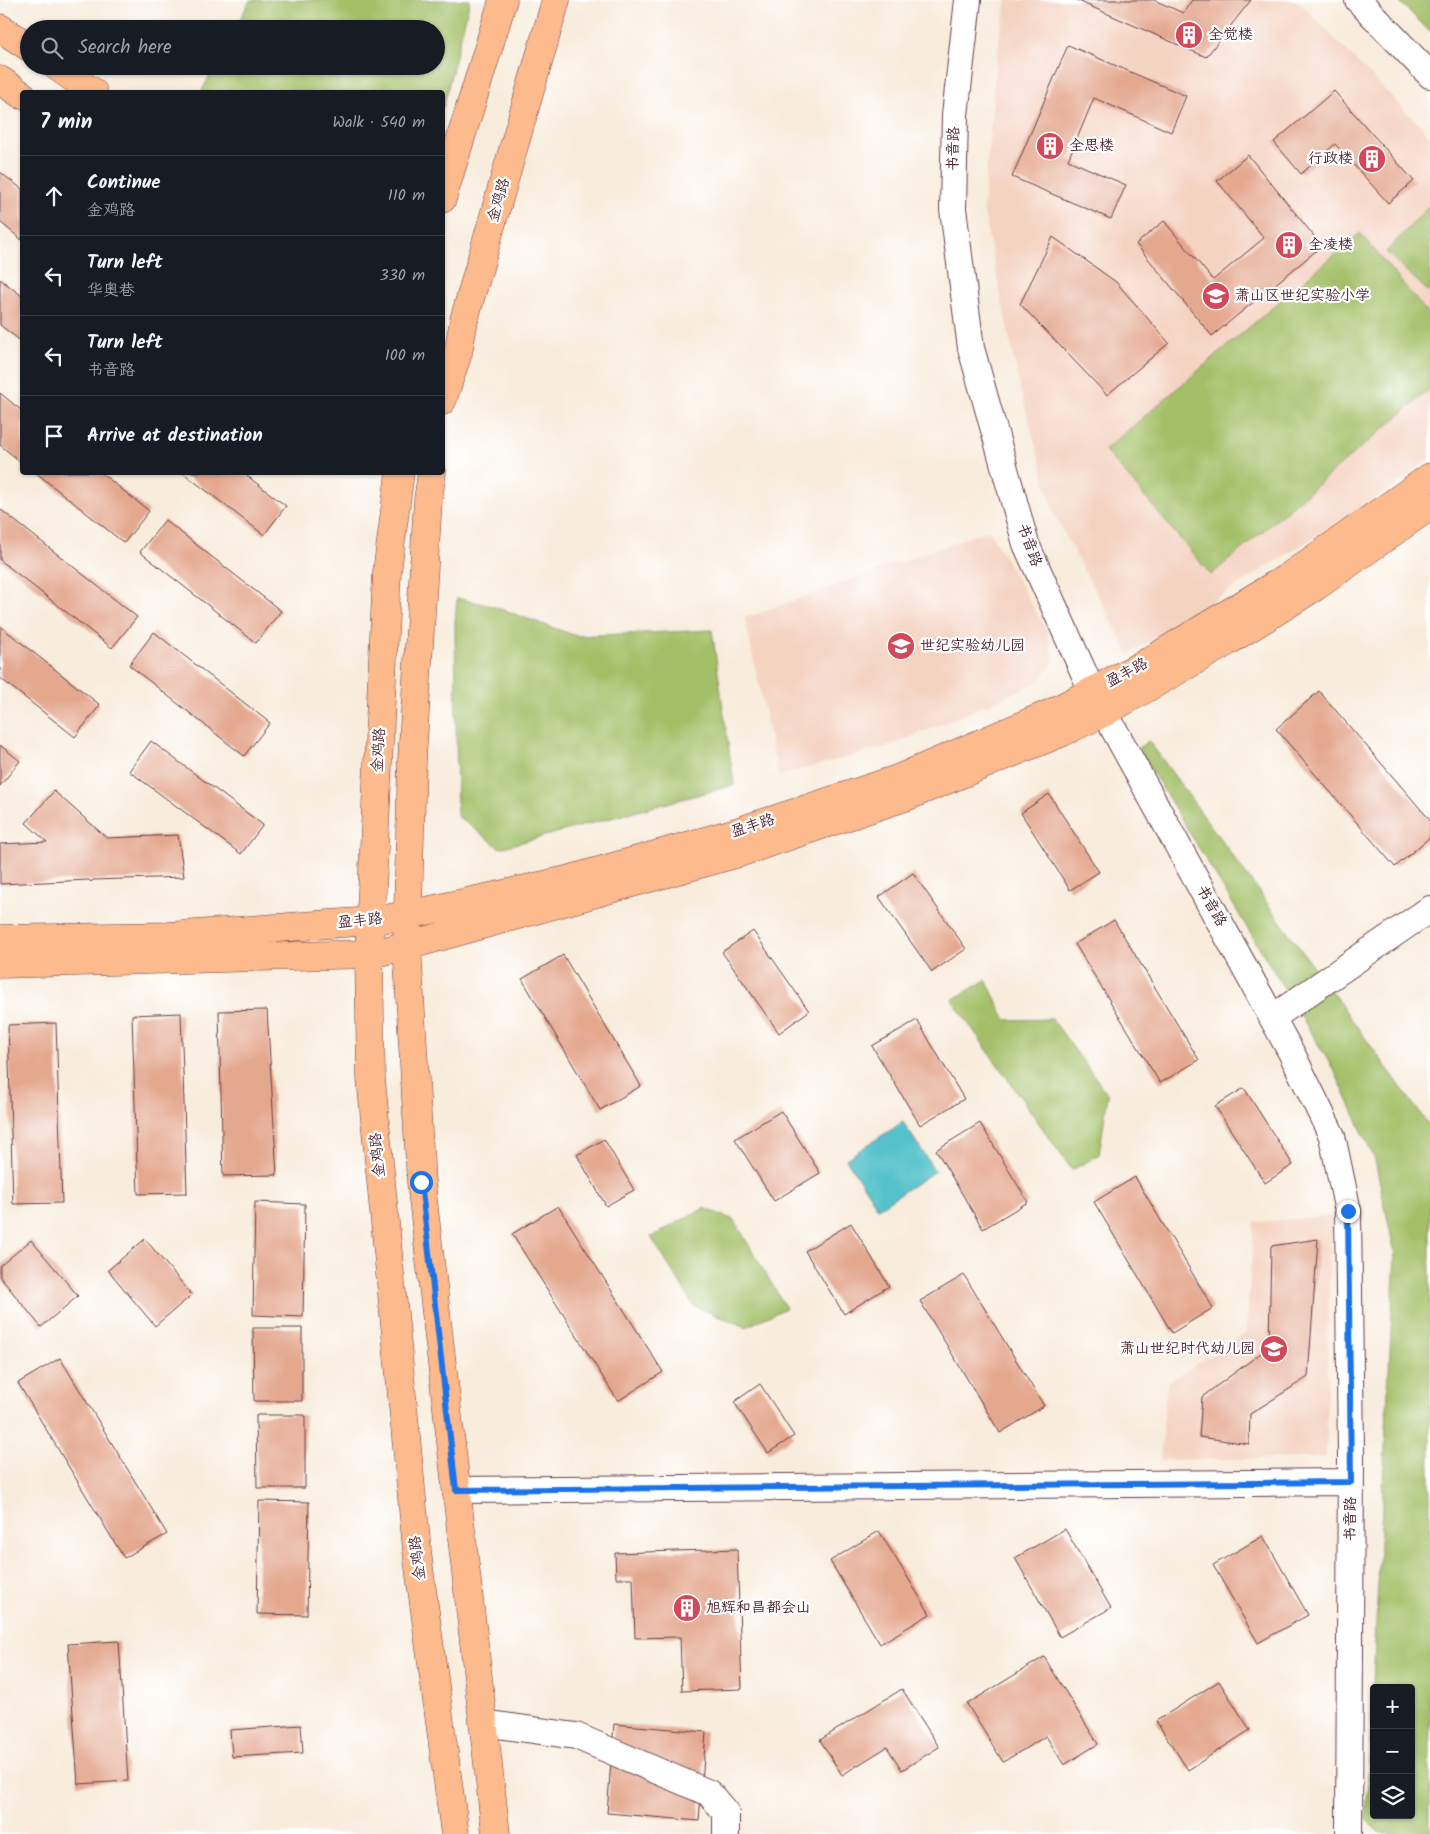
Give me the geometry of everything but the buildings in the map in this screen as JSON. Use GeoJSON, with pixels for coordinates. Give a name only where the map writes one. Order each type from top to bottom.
{"type":"FeatureCollection","features":[{"type":"Feature","properties":{"kind":"main road"},"geometry":{"type":"LineString","coordinates":[[445,189],[503,0]]}},
{"type":"Feature","properties":{"kind":"main road","name":"金鸡路"},"geometry":{"type":"LineString","coordinates":[[445,380],[450,348],[464,320],[556,0]]}},
{"type":"Feature","properties":{"kind":"main road"},"geometry":{"type":"LineString","coordinates":[[0,28],[20,42]]}},
{"type":"Feature","properties":{"kind":"main road"},"geometry":{"type":"LineString","coordinates":[[69,75],[90,90]]}},
{"type":"Feature","properties":{"kind":"main road"},"geometry":{"type":"LineString","coordinates":[[0,80],[20,94]]}},
{"type":"Feature","properties":{"kind":"main road","name":"金鸡路"},"geometry":{"type":"LineString","coordinates":[[400,475],[387,572],[369,954],[372,1089],[418,1560],[455,1834]]}},
{"type":"Feature","properties":{"kind":"main road"},"geometry":{"type":"LineString","coordinates":[[432,475],[428,500],[412,760],[407,946],[421,1182],[496,1834]]}},
{"type":"Feature","properties":{"kind":"main road","name":"盈丰路"},"geometry":{"type":"LineString","coordinates":[[0,964],[369,954],[407,946],[587,897],[748,850],[908,796],[1063,732],[1151,660],[1288,577],[1430,477]]}},
{"type":"Feature","properties":{"kind":"main road","name":"盈丰路"},"geometry":{"type":"LineString","coordinates":[[0,939],[168,936],[371,921],[408,915],[567,880],[733,833],[897,779],[1053,712],[1099,702],[1227,642],[1307,592],[1430,506]]}},
{"type":"Feature","properties":{"kind":"street","name":"书音路"},"geometry":{"type":"LineString","coordinates":[[968,0],[955,115],[953,209],[971,348],[1026,544],[1099,702],[1272,1018],[1332,1136],[1348,1211],[1351,1482],[1348,1834]]}},
{"type":"Feature","properties":{"kind":"street"},"geometry":{"type":"LineString","coordinates":[[1358,0],[1430,75]]}},
{"type":"Feature","properties":{"kind":"street"},"geometry":{"type":"LineString","coordinates":[[1272,1018],[1430,908]]}},
{"type":"Feature","properties":{"kind":"street"},"geometry":{"type":"LineString","coordinates":[[456,1490],[1351,1482]]}},
{"type":"Feature","properties":{"kind":"street"},"geometry":{"type":"LineString","coordinates":[[483,1723],[576,1736],[708,1793],[726,1812],[726,1834]]}},
{"type":"Feature","properties":{"kind":"shaded area","name":"萧山区世纪实验小学"},"geometry":{"type":"Polygon","coordinates":[[[1007,0],[1297,0],[1430,136],[1430,458],[1395,486],[1129,654],[1055,516],[1019,384],[983,209],[997,52],[1007,0]]]}},
{"type":"Feature","properties":{"kind":"shaded area","name":"世纪实验幼儿园"},"geometry":{"type":"Polygon","coordinates":[[[989,530],[1047,631],[1054,660],[1039,682],[893,745],[778,776],[745,618],[989,530]]]}},
{"type":"Feature","properties":{"kind":"shaded area","name":"萧山世纪时代幼儿园"},"geometry":{"type":"Polygon","coordinates":[[[1332,1216],[1329,1275],[1326,1458],[1160,1460],[1167,1383],[1246,1333],[1254,1222],[1332,1216]]]}},
{"type":"Feature","properties":{"kind":"green space"},"geometry":{"type":"Polygon","coordinates":[[[250,0],[470,0],[445,100],[445,90],[202,90],[210,75],[445,75],[445,20],[240,20],[250,0]]]}},
{"type":"Feature","properties":{"kind":"green space"},"geometry":{"type":"Polygon","coordinates":[[[1398,0],[1430,0],[1430,32],[1398,0]]]}},
{"type":"Feature","properties":{"kind":"green space"},"geometry":{"type":"Polygon","coordinates":[[[1430,205],[1430,293],[1386,252],[1430,205]]]}},
{"type":"Feature","properties":{"kind":"green space"},"geometry":{"type":"Polygon","coordinates":[[[1360,233],[1430,316],[1430,389],[1211,575],[1105,450],[1360,233]]]}},
{"type":"Feature","properties":{"kind":"green space"},"geometry":{"type":"Polygon","coordinates":[[[457,598],[492,606],[576,636],[712,630],[734,785],[500,848],[457,816],[455,623],[457,598]]]}},
{"type":"Feature","properties":{"kind":"green space"},"geometry":{"type":"Polygon","coordinates":[[[1149,741],[1430,1127],[1430,1834],[1380,1834],[1366,1818],[1370,1740],[1370,1819],[1415,1819],[1415,1684],[1373,1684],[1395,1254],[1375,1160],[1335,1072],[1138,748],[1149,741]]]}},
{"type":"Feature","properties":{"kind":"green space"},"geometry":{"type":"Polygon","coordinates":[[[986,980],[1006,1020],[1052,1019],[1108,1095],[1099,1155],[1072,1170],[952,1000],[986,980]]]}},
{"type":"Feature","properties":{"kind":"green space"},"geometry":{"type":"Polygon","coordinates":[[[704,1208],[734,1220],[786,1308],[746,1327],[694,1306],[651,1237],[704,1208]]]}},
{"type":"Feature","properties":{"kind":"water"},"geometry":{"type":"Polygon","coordinates":[[[903,1122],[935,1171],[878,1208],[846,1159],[903,1122]]]}},
{"type":"Feature","properties":{"kind":"place","name":"全觉楼"},"geometry":{"type":"Point","coordinates":[1189,35]}},
{"type":"Feature","properties":{"kind":"place","name":"全思楼"},"geometry":{"type":"Point","coordinates":[1050,146]}},
{"type":"Feature","properties":{"kind":"place","name":"行政楼"},"geometry":{"type":"Point","coordinates":[1372,159]}},
{"type":"Feature","properties":{"kind":"place","name":"全凌楼"},"geometry":{"type":"Point","coordinates":[1289,245]}},
{"type":"Feature","properties":{"kind":"place","name":"萧山区世纪实验小学"},"geometry":{"type":"Point","coordinates":[1216,296]}},
{"type":"Feature","properties":{"kind":"place","name":"世纪实验幼儿园"},"geometry":{"type":"Point","coordinates":[901,646]}},
{"type":"Feature","properties":{"kind":"place","name":"萧山世纪时代幼儿园"},"geometry":{"type":"Point","coordinates":[1274,1349]}},
{"type":"Feature","properties":{"kind":"place","name":"旭辉和昌都会山"},"geometry":{"type":"Point","coordinates":[687,1608]}},
{"type":"Feature","properties":{"kind":"route"},"geometry":{"type":"LineString","coordinates":[[421,1182],[456,1490],[1351,1482],[1348,1211]]}}]}
